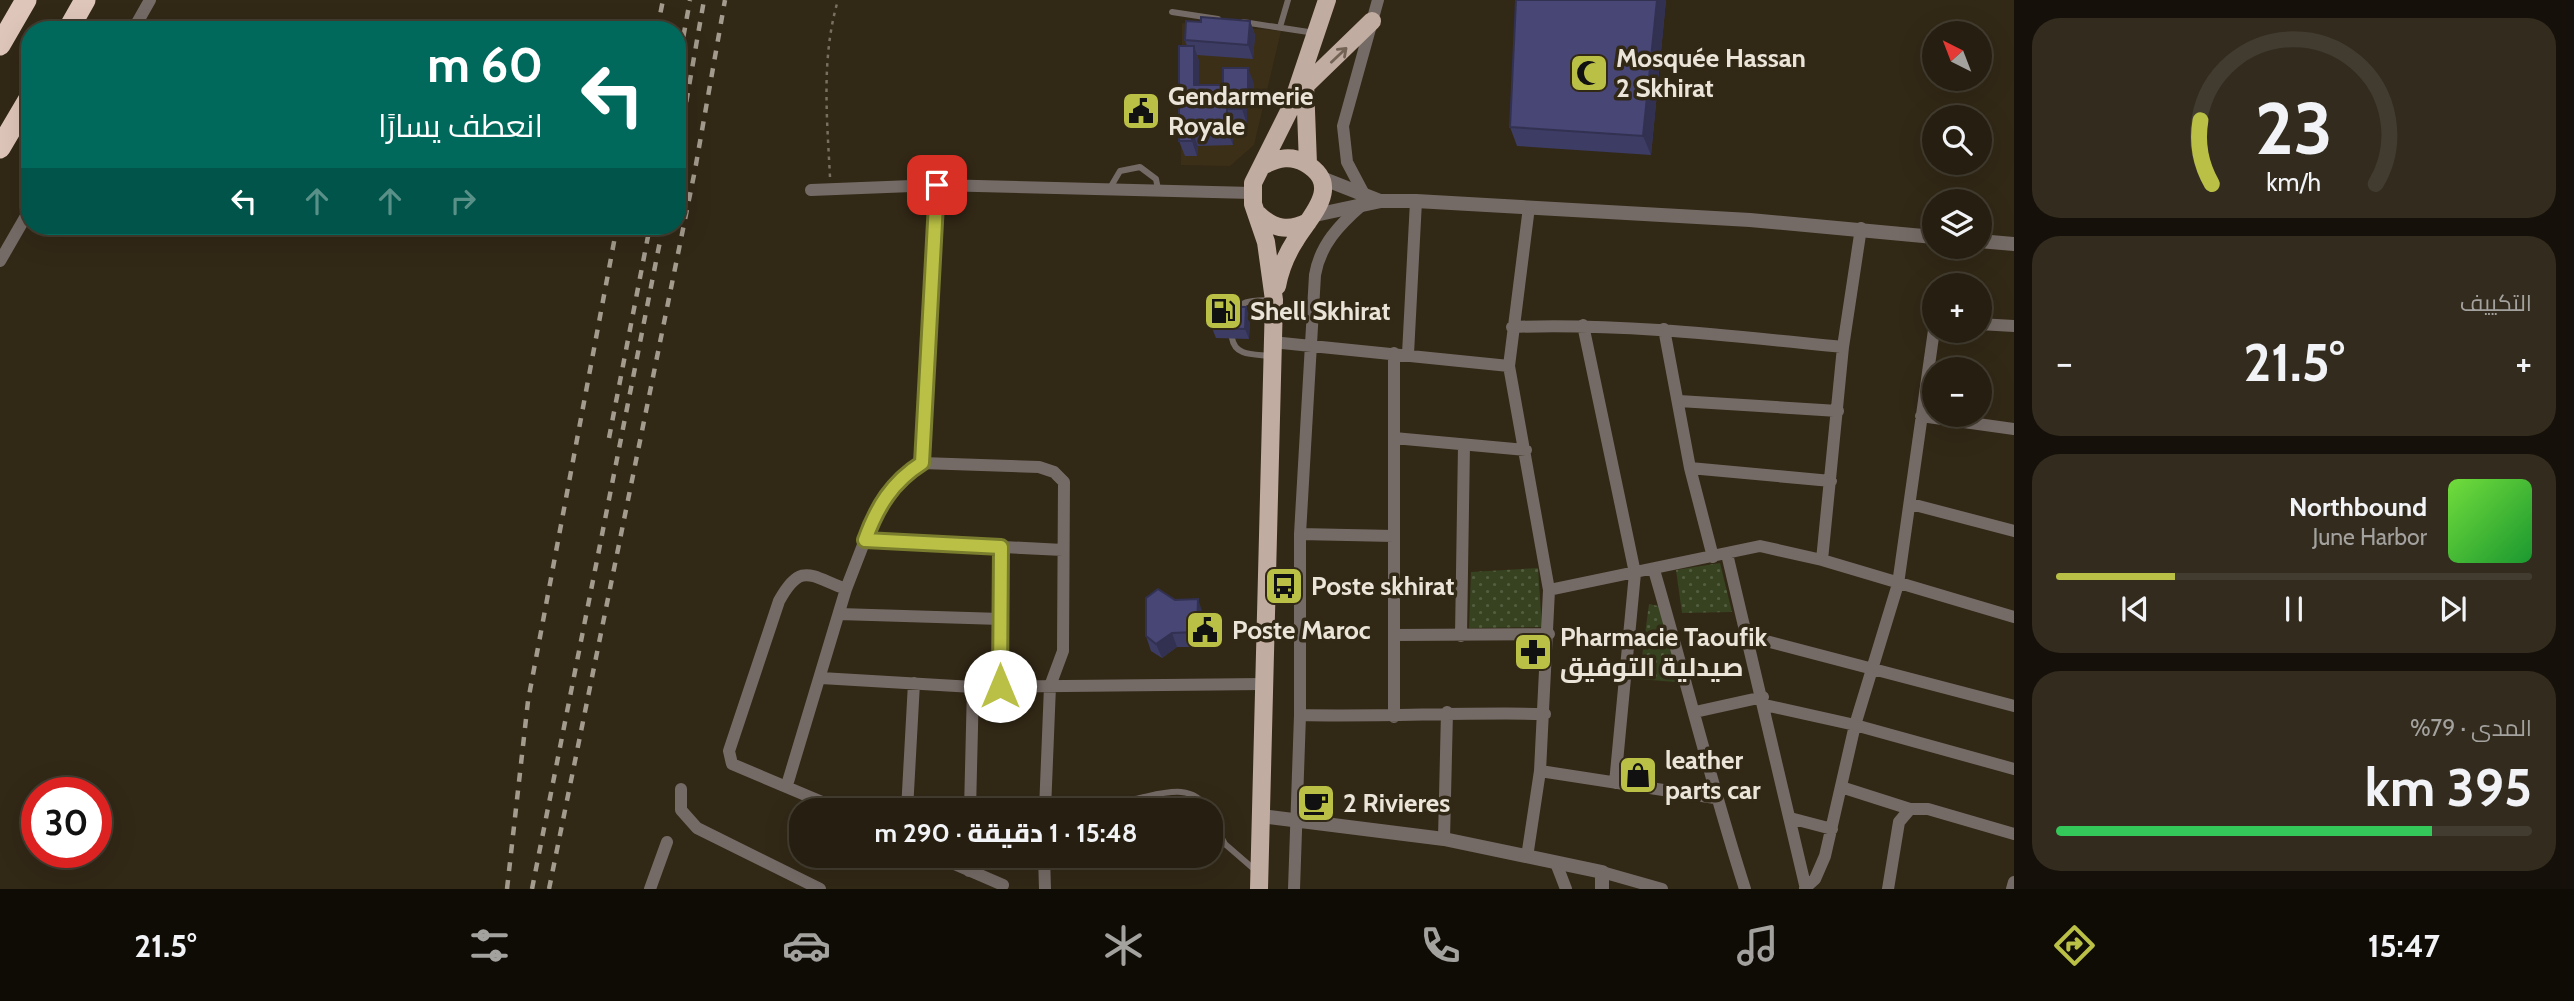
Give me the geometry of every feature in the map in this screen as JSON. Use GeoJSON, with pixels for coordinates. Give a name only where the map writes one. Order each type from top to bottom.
{"type":"FeatureCollection","features":[{"type":"Feature","properties":{"kind":"highway"},"geometry":{"type":"LineString","coordinates":[[0,45],[26,0]]}},
{"type":"Feature","properties":{"kind":"highway"},"geometry":{"type":"LineString","coordinates":[[73,21],[85,0]]}},
{"type":"Feature","properties":{"kind":"highway"},"geometry":{"type":"LineString","coordinates":[[0,148],[21,112]]}},
{"type":"Feature","properties":{"kind":"main road"},"geometry":{"type":"LineString","coordinates":[[1259,881],[1274,300],[1270,263],[1252,193],[1253,183],[1291,107],[1326,0]]}},
{"type":"Feature","properties":{"kind":"main road"},"geometry":{"type":"LineString","coordinates":[[1305,86],[1372,21]]}},
{"type":"Feature","properties":{"kind":"main road"},"geometry":{"type":"LineString","coordinates":[[1274,300],[1285,259],[1323,197],[1314,171],[1305,66]]}},
{"type":"Feature","properties":{"kind":"main road"},"geometry":{"type":"LineString","coordinates":[[1264,165],[1286,158],[1314,171]]}},
{"type":"Feature","properties":{"kind":"main road"},"geometry":{"type":"LineString","coordinates":[[1258,214],[1266,222],[1287,229],[1311,219]]}},
{"type":"Feature","properties":{"kind":"street"},"geometry":{"type":"LineString","coordinates":[[138,21],[150,0]]}},
{"type":"Feature","properties":{"kind":"street"},"geometry":{"type":"LineString","coordinates":[[1364,200],[1347,162],[1342,138],[1378,0]]}},
{"type":"Feature","properties":{"kind":"street"},"geometry":{"type":"LineString","coordinates":[[1314,171],[1364,200]]}},
{"type":"Feature","properties":{"kind":"street"},"geometry":{"type":"LineString","coordinates":[[922,463],[937,185]]}},
{"type":"Feature","properties":{"kind":"street"},"geometry":{"type":"LineString","coordinates":[[811,190],[831,187],[937,185],[1252,193]]}},
{"type":"Feature","properties":{"kind":"street"},"geometry":{"type":"LineString","coordinates":[[1294,889],[1300,715],[1300,534],[1315,275],[1320,256],[1336,230],[1364,200]]}},
{"type":"Feature","properties":{"kind":"street"},"geometry":{"type":"LineString","coordinates":[[1311,219],[1364,200],[1416,201],[1861,228],[1922,236]]}},
{"type":"Feature","properties":{"kind":"street"},"geometry":{"type":"LineString","coordinates":[[1408,354],[1416,201]]}},
{"type":"Feature","properties":{"kind":"street"},"geometry":{"type":"LineString","coordinates":[[1527,857],[1540,771],[1549,634],[1549,590],[1509,366],[1529,206]]}},
{"type":"Feature","properties":{"kind":"street"},"geometry":{"type":"LineString","coordinates":[[0,261],[21,225]]}},
{"type":"Feature","properties":{"kind":"street"},"geometry":{"type":"LineString","coordinates":[[1822,559],[1843,347],[1861,228]]}},
{"type":"Feature","properties":{"kind":"street"},"geometry":{"type":"LineString","coordinates":[[1992,242],[2014,244]]}},
{"type":"Feature","properties":{"kind":"street"},"geometry":{"type":"LineString","coordinates":[[1512,327],[1583,325],[1843,347]]}},
{"type":"Feature","properties":{"kind":"street"},"geometry":{"type":"LineString","coordinates":[[1583,325],[1635,573],[1615,782]]}},
{"type":"Feature","properties":{"kind":"street"},"geometry":{"type":"LineString","coordinates":[[1992,325],[2014,326]]}},
{"type":"Feature","properties":{"kind":"street"},"geometry":{"type":"LineString","coordinates":[[1664,330],[1690,468],[1713,557]]}},
{"type":"Feature","properties":{"kind":"street"},"geometry":{"type":"LineString","coordinates":[[1806,889],[1822,867],[1855,725],[1898,584],[1932,343]]}},
{"type":"Feature","properties":{"kind":"street"},"geometry":{"type":"LineString","coordinates":[[1273,349],[1312,344],[1509,366]]}},
{"type":"Feature","properties":{"kind":"street"},"geometry":{"type":"LineString","coordinates":[[1394,353],[1394,717]]}},
{"type":"Feature","properties":{"kind":"street"},"geometry":{"type":"LineString","coordinates":[[1679,401],[1838,411]]}},
{"type":"Feature","properties":{"kind":"street"},"geometry":{"type":"LineString","coordinates":[[1921,416],[2014,429]]}},
{"type":"Feature","properties":{"kind":"street"},"geometry":{"type":"LineString","coordinates":[[1394,438],[1526,450]]}},
{"type":"Feature","properties":{"kind":"street"},"geometry":{"type":"LineString","coordinates":[[1461,636],[1464,445]]}},
{"type":"Feature","properties":{"kind":"street"},"geometry":{"type":"LineString","coordinates":[[787,785],[846,589],[887,493],[903,475],[922,463],[1040,467],[1055,472],[1064,482],[1063,651],[1050,686],[1045,798]]}},
{"type":"Feature","properties":{"kind":"street"},"geometry":{"type":"LineString","coordinates":[[1690,468],[1831,481]]}},
{"type":"Feature","properties":{"kind":"street"},"geometry":{"type":"LineString","coordinates":[[1911,504],[2014,531]]}},
{"type":"Feature","properties":{"kind":"street"},"geometry":{"type":"LineString","coordinates":[[1300,534],[1394,536]]}},
{"type":"Feature","properties":{"kind":"street"},"geometry":{"type":"LineString","coordinates":[[865,540],[1063,550]]}},
{"type":"Feature","properties":{"kind":"street"},"geometry":{"type":"LineString","coordinates":[[1549,590],[1760,546],[1822,559],[2014,617]]}},
{"type":"Feature","properties":{"kind":"street"},"geometry":{"type":"LineString","coordinates":[[1000,686],[1001,547]]}},
{"type":"Feature","properties":{"kind":"street"},"geometry":{"type":"LineString","coordinates":[[1727,554],[1764,701],[1806,889]]}},
{"type":"Feature","properties":{"kind":"street"},"geometry":{"type":"LineString","coordinates":[[1654,570],[1695,712],[1716,798],[1745,889]]}},
{"type":"Feature","properties":{"kind":"street"},"geometry":{"type":"LineString","coordinates":[[815,798],[732,764],[729,751],[779,601],[792,578],[799,574],[808,575],[846,589]]}},
{"type":"Feature","properties":{"kind":"street"},"geometry":{"type":"LineString","coordinates":[[839,614],[1001,619]]}},
{"type":"Feature","properties":{"kind":"street"},"geometry":{"type":"LineString","coordinates":[[1394,635],[1549,634]]}},
{"type":"Feature","properties":{"kind":"street"},"geometry":{"type":"LineString","coordinates":[[1747,636],[2014,706]]}},
{"type":"Feature","properties":{"kind":"street"},"geometry":{"type":"LineString","coordinates":[[821,678],[973,687],[1263,684]]}},
{"type":"Feature","properties":{"kind":"street"},"geometry":{"type":"LineString","coordinates":[[908,798],[914,683]]}},
{"type":"Feature","properties":{"kind":"street"},"geometry":{"type":"LineString","coordinates":[[970,798],[973,687]]}},
{"type":"Feature","properties":{"kind":"street"},"geometry":{"type":"LineString","coordinates":[[1695,712],[1764,701],[2014,769]]}},
{"type":"Feature","properties":{"kind":"street"},"geometry":{"type":"LineString","coordinates":[[1300,715],[1394,717],[1447,712],[1545,714]]}},
{"type":"Feature","properties":{"kind":"street"},"geometry":{"type":"LineString","coordinates":[[1444,839],[1447,712]]}},
{"type":"Feature","properties":{"kind":"street"},"geometry":{"type":"LineString","coordinates":[[1540,771],[1716,798]]}},
{"type":"Feature","properties":{"kind":"street"},"geometry":{"type":"LineString","coordinates":[[1841,787],[1910,809],[1928,808],[2014,834]]}},
{"type":"Feature","properties":{"kind":"street"},"geometry":{"type":"LineString","coordinates":[[681,789],[681,810],[697,828],[820,889]]}},
{"type":"Feature","properties":{"kind":"street"},"geometry":{"type":"LineString","coordinates":[[1888,889],[1899,822],[1910,809]]}},
{"type":"Feature","properties":{"kind":"street"},"geometry":{"type":"LineString","coordinates":[[1261,816],[1444,839],[1602,872],[1662,889]]}},
{"type":"Feature","properties":{"kind":"street"},"geometry":{"type":"LineString","coordinates":[[1790,818],[1832,830]]}},
{"type":"Feature","properties":{"kind":"street"},"geometry":{"type":"LineString","coordinates":[[650,889],[667,842]]}},
{"type":"Feature","properties":{"kind":"street"},"geometry":{"type":"LineString","coordinates":[[1556,863],[1566,889]]}},
{"type":"Feature","properties":{"kind":"street"},"geometry":{"type":"LineString","coordinates":[[962,868],[1006,888]]}},
{"type":"Feature","properties":{"kind":"street"},"geometry":{"type":"LineString","coordinates":[[1044,868],[1045,889]]}},
{"type":"Feature","properties":{"kind":"street"},"geometry":{"type":"LineString","coordinates":[[1602,872],[1602,889]]}},
{"type":"Feature","properties":{"kind":"street"},"geometry":{"type":"LineString","coordinates":[[2012,889],[2014,883]]}},
{"type":"Feature","properties":{"kind":"lane"},"geometry":{"type":"LineString","coordinates":[[1280,27],[1288,0]]}},
{"type":"Feature","properties":{"kind":"lane"},"geometry":{"type":"LineString","coordinates":[[1172,12],[1226,20]]}},
{"type":"Feature","properties":{"kind":"lane"},"geometry":{"type":"LineString","coordinates":[[1240,22],[1317,33]]}},
{"type":"Feature","properties":{"kind":"lane"},"geometry":{"type":"LineString","coordinates":[[1110,188],[1120,171],[1140,167],[1156,179],[1158,189]]}},
{"type":"Feature","properties":{"kind":"lane"},"geometry":{"type":"LineString","coordinates":[[1234,317],[1237,307],[1245,302],[1274,300]]}},
{"type":"Feature","properties":{"kind":"lane"},"geometry":{"type":"LineString","coordinates":[[1232,338],[1234,347],[1241,353],[1273,349]]}},
{"type":"Feature","properties":{"kind":"lane"},"geometry":{"type":"LineString","coordinates":[[1140,798],[1178,791],[1200,798]]}},
{"type":"Feature","properties":{"kind":"lane"},"geometry":{"type":"LineString","coordinates":[[1223,840],[1259,881]]}},
{"type":"Feature","properties":{"kind":"path"},"geometry":{"type":"LineString","coordinates":[[831,187],[827,62],[829,31],[838,0]]}},
{"type":"Feature","properties":{"kind":"shaded area"},"geometry":{"type":"Polygon","coordinates":[[[1182,23],[1281,31],[1254,145],[1230,166],[1181,165],[1182,23]]]}},
{"type":"Feature","properties":{"kind":"green space"},"geometry":{"type":"Polygon","coordinates":[[[1720,563],[1732,612],[1682,613],[1676,570],[1720,563]]]}},
{"type":"Feature","properties":{"kind":"green space"},"geometry":{"type":"Polygon","coordinates":[[[1538,568],[1542,627],[1469,628],[1471,572],[1538,568]]]}},
{"type":"Feature","properties":{"kind":"green space"},"geometry":{"type":"Polygon","coordinates":[[[1649,604],[1659,606],[1687,683],[1639,679],[1649,604]]]}},
{"type":"Feature","properties":{"kind":"building","name":"Mosquée Hassan 2 Skhirat"},"geometry":{"type":"Polygon","coordinates":[[[1516,0],[1657,0],[1643,136],[1510,127],[1516,0]]]}},
{"type":"Feature","properties":{"kind":"building"},"geometry":{"type":"Polygon","coordinates":[[[1201,17],[1250,21],[1248,45],[1185,40],[1186,21],[1201,22],[1201,17]]]}},
{"type":"Feature","properties":{"kind":"building"},"geometry":{"type":"Polygon","coordinates":[[[1179,46],[1194,46],[1194,85],[1223,85],[1223,68],[1248,68],[1248,89],[1242,90],[1242,109],[1227,109],[1227,130],[1192,131],[1192,141],[1179,141],[1179,46]]]}},
{"type":"Feature","properties":{"kind":"building"},"geometry":{"type":"Polygon","coordinates":[[[1213,306],[1246,307],[1245,329],[1212,328],[1213,306]]]}},
{"type":"Feature","properties":{"kind":"building"},"geometry":{"type":"Polygon","coordinates":[[[1158,589],[1175,600],[1198,599],[1197,632],[1172,633],[1156,644],[1146,636],[1146,598],[1158,589]]]}},
{"type":"Feature","properties":{"kind":"railway"},"geometry":{"type":"LineString","coordinates":[[659,21],[663,0]]}},
{"type":"Feature","properties":{"kind":"railway"},"geometry":{"type":"LineString","coordinates":[[686,22],[690,0]]}},
{"type":"Feature","properties":{"kind":"railway"},"geometry":{"type":"LineString","coordinates":[[686,103],[704,0]]}},
{"type":"Feature","properties":{"kind":"railway"},"geometry":{"type":"LineString","coordinates":[[686,214],[725,0]]}},
{"type":"Feature","properties":{"kind":"railway"},"geometry":{"type":"LineString","coordinates":[[507,889],[528,701],[615,235]]}},
{"type":"Feature","properties":{"kind":"railway"},"geometry":{"type":"LineString","coordinates":[[609,438],[648,235]]}},
{"type":"Feature","properties":{"kind":"railway"},"geometry":{"type":"LineString","coordinates":[[532,889],[661,235]]}},
{"type":"Feature","properties":{"kind":"railway"},"geometry":{"type":"LineString","coordinates":[[549,889],[682,235]]}},
{"type":"Feature","properties":{"kind":"place","name":"Mosquée Hassan 2 Skhirat"},"geometry":{"type":"Point","coordinates":[1589,73]}},
{"type":"Feature","properties":{"kind":"place","name":"Gendarmerie Royale"},"geometry":{"type":"Point","coordinates":[1141,111]}},
{"type":"Feature","properties":{"kind":"place","name":"Shell Skhirat"},"geometry":{"type":"Point","coordinates":[1223,311]}},
{"type":"Feature","properties":{"kind":"place","name":"Poste skhirat"},"geometry":{"type":"Point","coordinates":[1284,586]}},
{"type":"Feature","properties":{"kind":"place","name":"Poste Maroc"},"geometry":{"type":"Point","coordinates":[1205,630]}},
{"type":"Feature","properties":{"kind":"place","name":"Pharmacie Taoufik صيدلية التوفيق"},"geometry":{"type":"Point","coordinates":[1533,652]}},
{"type":"Feature","properties":{"kind":"place","name":"leather parts car"},"geometry":{"type":"Point","coordinates":[1638,775]}},
{"type":"Feature","properties":{"kind":"place","name":"2 Rivieres"},"geometry":{"type":"Point","coordinates":[1316,803]}},
{"type":"Feature","properties":{"kind":"route"},"geometry":{"type":"LineString","coordinates":[[937,185],[922,463],[903,475],[887,493],[865,540],[1001,547],[1000,686]]}}]}
